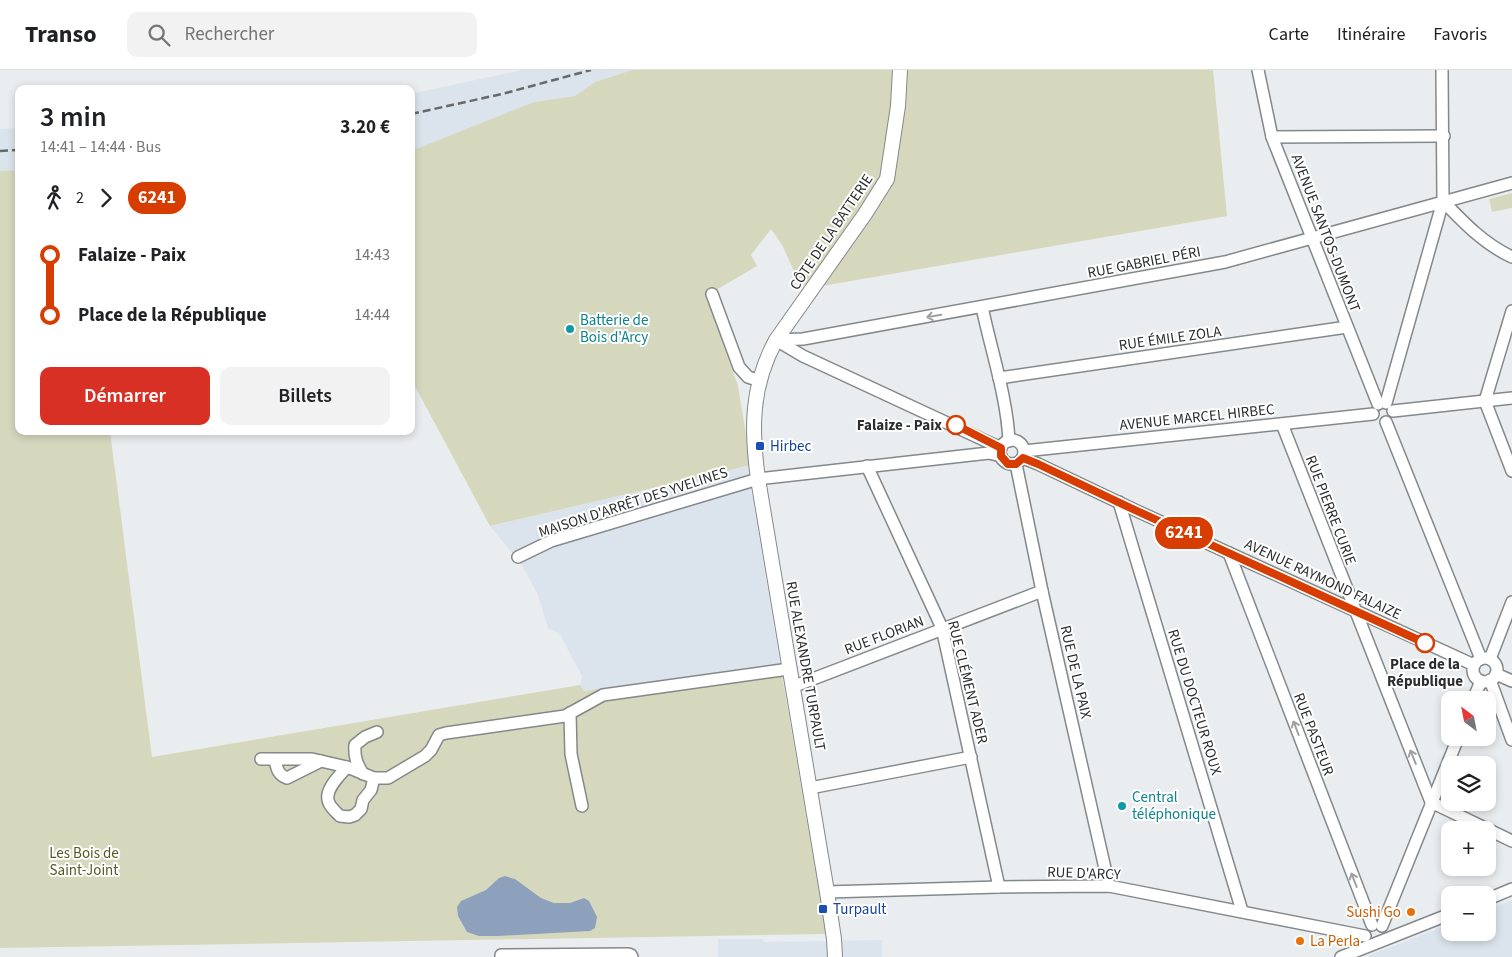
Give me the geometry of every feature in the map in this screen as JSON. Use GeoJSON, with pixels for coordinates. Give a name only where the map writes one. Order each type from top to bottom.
{"type":"FeatureCollection","features":[{"type":"Feature","properties":{"kind":"main road","name":"CÔTE DE LA BATTERIE"},"geometry":{"type":"LineString","coordinates":[[791,319],[865,214],[887,179],[898,106],[900,70]]}},
{"type":"Feature","properties":{"kind":"main road","name":"RUE ALEXANDRE TURPAULT"},"geometry":{"type":"LineString","coordinates":[[791,319],[770,351],[760,381],[753,420],[753,442],[827,892],[835,957]]}},
{"type":"Feature","properties":{"kind":"street","name":"AVENUE SANTOS-DUMONT"},"geometry":{"type":"LineString","coordinates":[[1258,70],[1272,137],[1346,326],[1382,408]]}},
{"type":"Feature","properties":{"kind":"street"},"geometry":{"type":"LineString","coordinates":[[1442,70],[1443,201],[1378,421],[1386,422],[1482,661]]}},
{"type":"Feature","properties":{"kind":"street"},"geometry":{"type":"LineString","coordinates":[[1272,137],[1444,136]]}},
{"type":"Feature","properties":{"kind":"street","name":"RUE GABRIEL PÉRI"},"geometry":{"type":"LineString","coordinates":[[776,340],[804,339],[1225,262],[1512,183]]}},
{"type":"Feature","properties":{"kind":"street"},"geometry":{"type":"LineString","coordinates":[[1443,201],[1466,225],[1496,249],[1512,257]]}},
{"type":"Feature","properties":{"kind":"street"},"geometry":{"type":"LineString","coordinates":[[712,294],[739,368],[748,377],[760,381]]}},
{"type":"Feature","properties":{"kind":"street"},"geometry":{"type":"LineString","coordinates":[[758,478],[989,453],[1004,448],[1019,442],[1021,458],[1008,464],[1004,448],[1009,429],[982,307]]}},
{"type":"Feature","properties":{"kind":"street"},"geometry":{"type":"LineString","coordinates":[[1512,311],[1485,401],[1512,471]]}},
{"type":"Feature","properties":{"kind":"street","name":"RUE ÉMILE ZOLA"},"geometry":{"type":"LineString","coordinates":[[999,378],[1346,326]]}},
{"type":"Feature","properties":{"kind":"street"},"geometry":{"type":"LineString","coordinates":[[776,340],[803,356],[1004,448]]}},
{"type":"Feature","properties":{"kind":"street","name":"AVENUE MARCEL HIRBEC"},"geometry":{"type":"LineString","coordinates":[[1021,458],[1282,424],[1382,408],[1512,398]]}},
{"type":"Feature","properties":{"kind":"street","name":"RUE PIERRE CURIE"},"geometry":{"type":"LineString","coordinates":[[1282,424],[1431,802]]}},
{"type":"Feature","properties":{"kind":"street","name":"AVENUE RAYMOND FALAIZE"},"geometry":{"type":"LineString","coordinates":[[1021,458],[1354,610],[1482,661]]}},
{"type":"Feature","properties":{"kind":"street","name":"RUE DE LA PAIX"},"geometry":{"type":"LineString","coordinates":[[1021,458],[1042,591],[1109,886]]}},
{"type":"Feature","properties":{"kind":"street","name":"RUE CLÉMENT ADER"},"geometry":{"type":"LineString","coordinates":[[867,466],[942,628],[998,887]]}},
{"type":"Feature","properties":{"kind":"street","name":"MAISON D'ARRÊT DES YVELINES"},"geometry":{"type":"LineString","coordinates":[[518,556],[551,541],[758,478]]}},
{"type":"Feature","properties":{"kind":"street","name":"RUE DU DOCTEUR ROUX"},"geometry":{"type":"LineString","coordinates":[[1119,502],[1242,911]]}},
{"type":"Feature","properties":{"kind":"street","name":"RUE PASTEUR"},"geometry":{"type":"LineString","coordinates":[[1229,553],[1377,926],[1391,937]]}},
{"type":"Feature","properties":{"kind":"street","name":"RUE FLORIAN"},"geometry":{"type":"LineString","coordinates":[[792,687],[1042,591]]}},
{"type":"Feature","properties":{"kind":"street"},"geometry":{"type":"LineString","coordinates":[[1512,602],[1474,673],[1478,679],[1489,678],[1512,681]]}},
{"type":"Feature","properties":{"kind":"street"},"geometry":{"type":"LineString","coordinates":[[1480,691],[1489,678],[1496,663],[1482,661]]}},
{"type":"Feature","properties":{"kind":"street"},"geometry":{"type":"LineString","coordinates":[[261,759],[293,758],[321,761],[368,776],[388,778],[425,756],[431,750],[439,735],[446,733],[565,716],[603,695],[789,669]]}},
{"type":"Feature","properties":{"kind":"street"},"geometry":{"type":"LineString","coordinates":[[1489,678],[1512,740]]}},
{"type":"Feature","properties":{"kind":"street"},"geometry":{"type":"LineString","coordinates":[[570,713],[572,754],[582,806]]}},
{"type":"Feature","properties":{"kind":"street"},"geometry":{"type":"LineString","coordinates":[[347,768],[335,780],[328,794],[328,802],[340,816],[349,817],[355,815],[361,809],[363,800],[371,790],[368,776],[357,765],[354,755],[355,745],[365,737],[377,732]]}},
{"type":"Feature","properties":{"kind":"street"},"geometry":{"type":"LineString","coordinates":[[1366,941],[1366,930],[1377,926],[1455,746]]}},
{"type":"Feature","properties":{"kind":"street"},"geometry":{"type":"LineString","coordinates":[[810,788],[971,757]]}},
{"type":"Feature","properties":{"kind":"street"},"geometry":{"type":"LineString","coordinates":[[275,760],[278,773],[287,778],[321,761]]}},
{"type":"Feature","properties":{"kind":"street"},"geometry":{"type":"LineString","coordinates":[[1431,802],[1512,841]]}},
{"type":"Feature","properties":{"kind":"street","name":"RUE D'ARCY"},"geometry":{"type":"LineString","coordinates":[[827,892],[1109,886],[1242,911],[1366,941]]}},
{"type":"Feature","properties":{"kind":"street"},"geometry":{"type":"LineString","coordinates":[[1496,896],[1512,889]]}},
{"type":"Feature","properties":{"kind":"street"},"geometry":{"type":"LineString","coordinates":[[1341,957],[1366,941],[1391,937],[1441,918]]}},
{"type":"Feature","properties":{"kind":"street"},"geometry":{"type":"LineString","coordinates":[[501,957],[501,954],[631,954],[632,957]]}},
{"type":"Feature","properties":{"kind":"shaded area"},"geometry":{"type":"Polygon","coordinates":[[[522,70],[632,70],[595,82],[575,96],[534,102],[415,149],[415,93],[522,70]]]}},
{"type":"Feature","properties":{"kind":"shaded area"},"geometry":{"type":"Polygon","coordinates":[[[15,128],[15,170],[0,171],[0,129],[15,128]]]}},
{"type":"Feature","properties":{"kind":"shaded area"},"geometry":{"type":"Polygon","coordinates":[[[751,465],[751,487],[780,664],[583,691],[580,685],[582,676],[559,633],[548,628],[538,595],[522,565],[490,526],[751,465]]]}},
{"type":"Feature","properties":{"kind":"shaded area"},"geometry":{"type":"Polygon","coordinates":[[[1512,900],[1512,957],[1365,957],[1441,927],[1441,941],[1496,941],[1496,907],[1512,900]]]}},
{"type":"Feature","properties":{"kind":"shaded area"},"geometry":{"type":"Polygon","coordinates":[[[718,939],[763,939],[764,942],[882,940],[882,957],[718,957],[718,939]]]}},
{"type":"Feature","properties":{"kind":"green space"},"geometry":{"type":"Polygon","coordinates":[[[632,70],[1213,70],[1227,216],[822,286],[800,284],[782,245],[771,229],[751,255],[757,266],[706,296],[738,386],[751,465],[490,526],[415,386],[415,149],[534,102],[575,96],[595,82],[632,70]]]}},
{"type":"Feature","properties":{"kind":"green space","name":"Les Bois de Saint-Joint"},"geometry":{"type":"Polygon","coordinates":[[[15,170],[15,435],[111,435],[152,757],[580,685],[584,691],[605,688],[607,698],[782,675],[826,934],[0,948],[0,171],[15,170]]]}},
{"type":"Feature","properties":{"kind":"green space"},"geometry":{"type":"Polygon","coordinates":[[[1512,193],[1512,208],[1492,212],[1489,199],[1512,193]]]}},
{"type":"Feature","properties":{"kind":"water"},"geometry":{"type":"Polygon","coordinates":[[[505,876],[515,879],[541,898],[554,903],[570,903],[584,898],[589,901],[597,917],[595,928],[590,931],[498,936],[479,936],[467,932],[458,916],[457,907],[461,901],[486,890],[499,878],[505,876]]]}},
{"type":"Feature","properties":{"kind":"railway"},"geometry":{"type":"LineString","coordinates":[[415,113],[502,94],[591,70]]}},
{"type":"Feature","properties":{"kind":"railway"},"geometry":{"type":"LineString","coordinates":[[0,151],[15,150]]}},
{"type":"Feature","properties":{"kind":"bus line","name":"6241"},"geometry":{"type":"LineString","coordinates":[[956,425],[1001,448],[1001,456],[1008,464],[1016,464],[1023,458],[1038,464],[1425,643]]}},
{"type":"Feature","properties":{"kind":"place","name":"Batterie de Bois d'Arcy"},"geometry":{"type":"Point","coordinates":[570,329]}},
{"type":"Feature","properties":{"kind":"place","name":"Falaize - Paix"},"geometry":{"type":"Point","coordinates":[956,425]}},
{"type":"Feature","properties":{"kind":"place","name":"Hirbec"},"geometry":{"type":"Point","coordinates":[760,446]}},
{"type":"Feature","properties":{"kind":"place","name":"Place de la République"},"geometry":{"type":"Point","coordinates":[1425,643]}},
{"type":"Feature","properties":{"kind":"place","name":"Central téléphonique"},"geometry":{"type":"Point","coordinates":[1122,806]}},
{"type":"Feature","properties":{"kind":"place","name":"Turpault"},"geometry":{"type":"Point","coordinates":[823,909]}},
{"type":"Feature","properties":{"kind":"place","name":"Sushi Go"},"geometry":{"type":"Point","coordinates":[1411,912]}},
{"type":"Feature","properties":{"kind":"place","name":"La Perla"},"geometry":{"type":"Point","coordinates":[1300,941]}}]}
